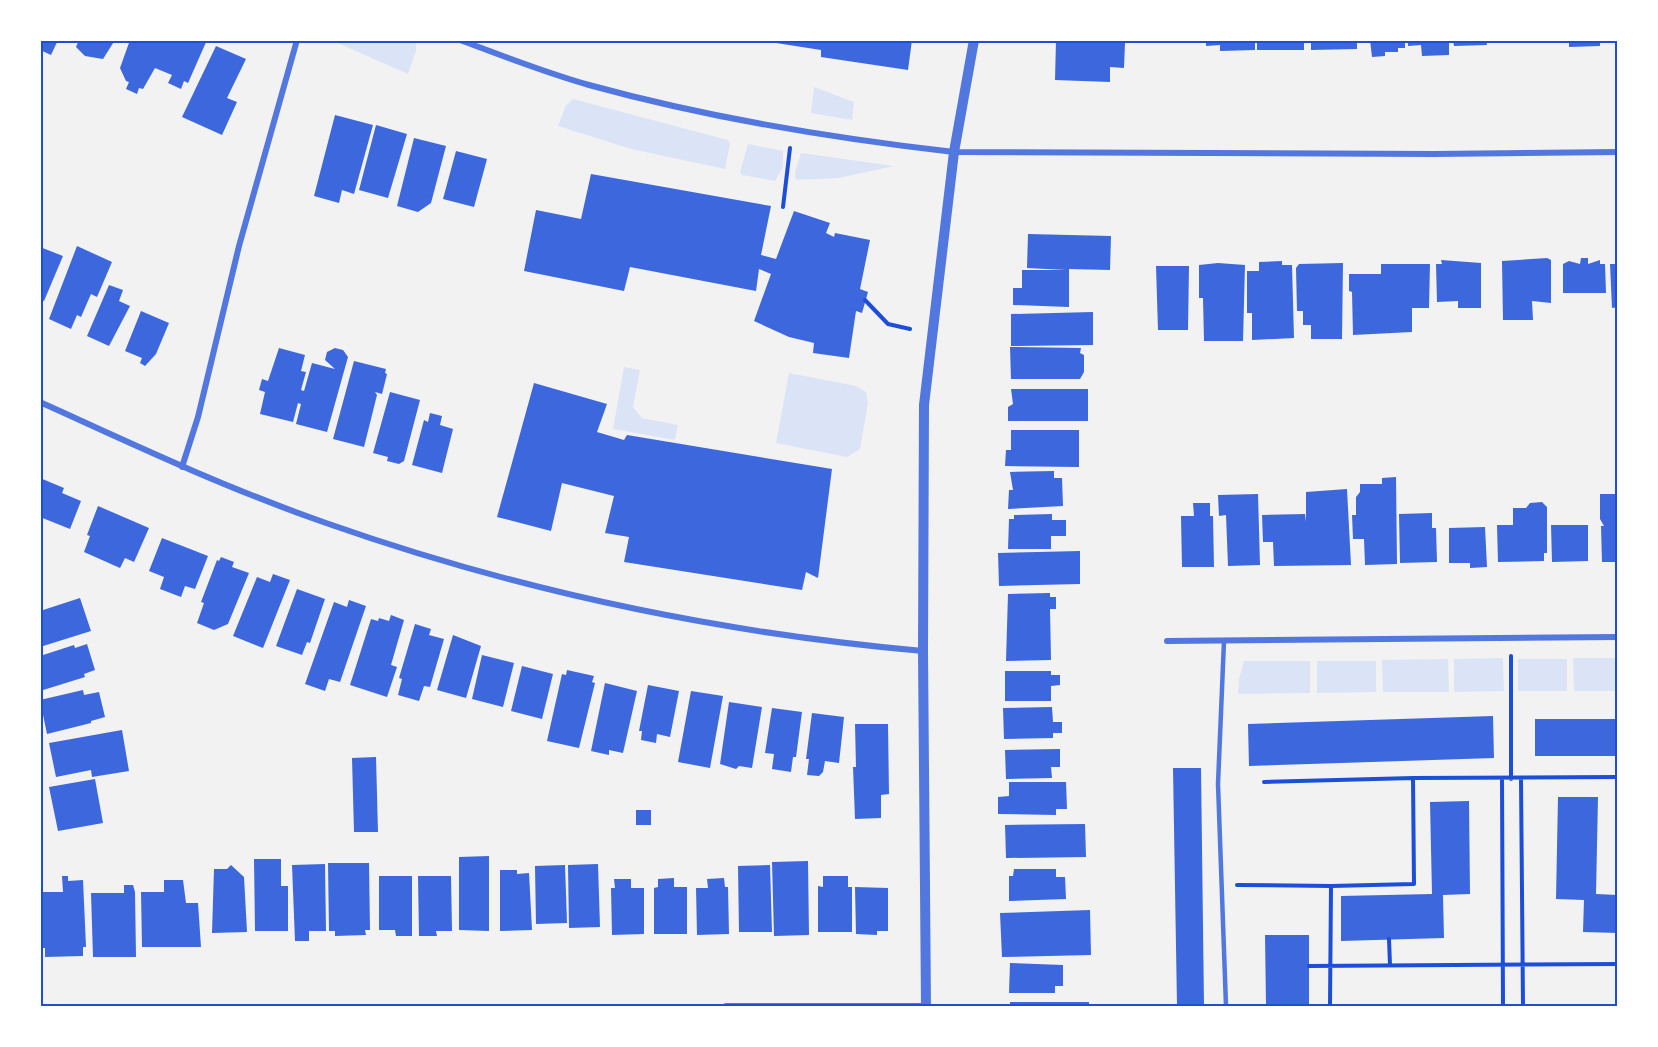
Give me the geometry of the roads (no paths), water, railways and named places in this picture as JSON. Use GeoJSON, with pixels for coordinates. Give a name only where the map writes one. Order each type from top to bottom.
{"type":"FeatureCollection","features":[{"type":"Feature","properties":{"kind":"street"},"geometry":{"type":"LineString","coordinates":[[182,467],[198,417],[239,246],[297,40]]}},
{"type":"Feature","properties":{"kind":"street"},"geometry":{"type":"LineString","coordinates":[[460,40],[587,85],[717,117],[792,130],[954,152],[1434,154],[1617,152]]}},
{"type":"Feature","properties":{"kind":"street"},"geometry":{"type":"LineString","coordinates":[[726,1006],[926,1006],[923,651],[924,405],[954,152],[974,40]]}},
{"type":"Feature","properties":{"kind":"street"},"geometry":{"type":"LineString","coordinates":[[40,402],[182,467],[337,527],[474,570],[622,607],[806,639],[923,651]]}},
{"type":"Feature","properties":{"kind":"street"},"geometry":{"type":"LineString","coordinates":[[1167,641],[1617,637]]}},
{"type":"Feature","properties":{"kind":"lane"},"geometry":{"type":"LineString","coordinates":[[1224,640],[1218,783],[1226,1006]]}}]}
